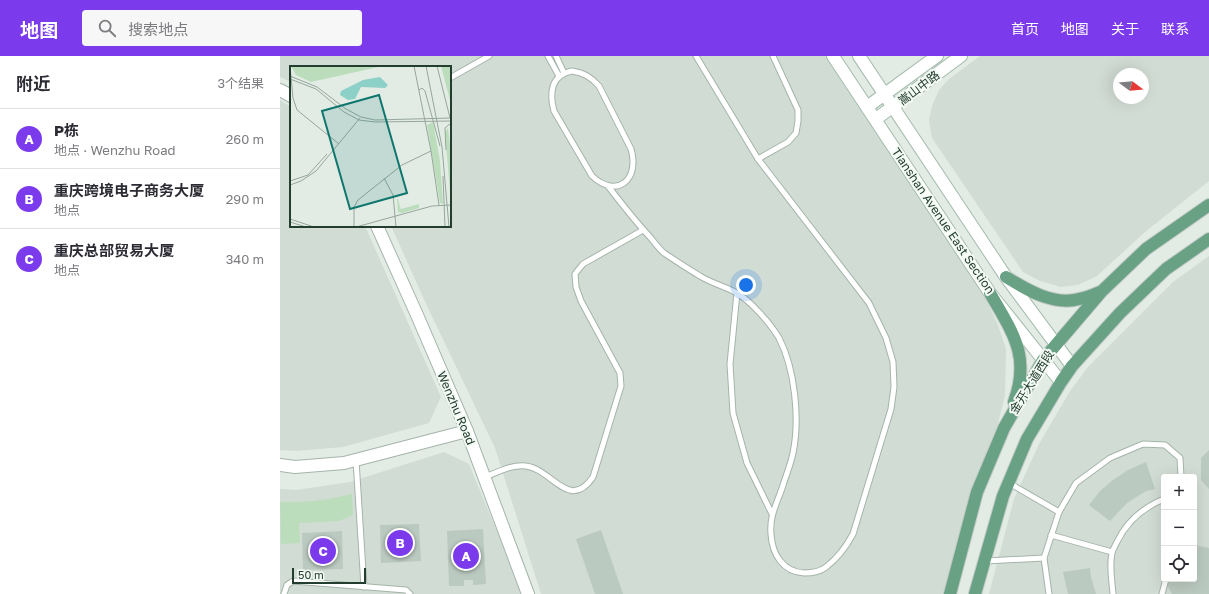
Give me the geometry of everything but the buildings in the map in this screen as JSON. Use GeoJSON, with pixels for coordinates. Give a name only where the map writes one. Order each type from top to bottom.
{"type":"FeatureCollection","features":[{"type":"Feature","properties":{"kind":"main road","name":"Tianshan Avenue East Section"},"geometry":{"type":"LineString","coordinates":[[833,56],[990,293],[1061,382]]}},
{"type":"Feature","properties":{"kind":"main road","name":"Tianshan Avenue East Section"},"geometry":{"type":"LineString","coordinates":[[859,56],[1006,277],[1072,366]]}},
{"type":"Feature","properties":{"kind":"main road","name":"嵩山中路"},"geometry":{"type":"LineString","coordinates":[[867,107],[937,56]]}},
{"type":"Feature","properties":{"kind":"main road","name":"嵩山中路"},"geometry":{"type":"LineString","coordinates":[[876,119],[893,108],[961,56]]}},
{"type":"Feature","properties":{"kind":"main road"},"geometry":{"type":"LineString","coordinates":[[280,90],[290,95]]}},
{"type":"Feature","properties":{"kind":"main road","name":"金开大道西段"},"geometry":{"type":"LineString","coordinates":[[950,594],[977,492],[1004,428],[1043,360],[1101,292],[1146,249],[1209,205]]}},
{"type":"Feature","properties":{"kind":"main road","name":"Wenzhu Road"},"geometry":{"type":"LineString","coordinates":[[377,227],[467,431],[528,594]]}},
{"type":"Feature","properties":{"kind":"main road","name":"金开大道西段"},"geometry":{"type":"LineString","coordinates":[[975,594],[1003,496],[1027,439],[1061,382],[1072,366],[1120,313],[1166,269],[1209,239]]}},
{"type":"Feature","properties":{"kind":"main road"},"geometry":{"type":"LineString","coordinates":[[1006,277],[1028,291],[1053,299],[1078,300],[1101,292]]}},
{"type":"Feature","properties":{"kind":"main road"},"geometry":{"type":"LineString","coordinates":[[990,293],[1013,337],[1021,360],[1017,393],[1004,428]]}},
{"type":"Feature","properties":{"kind":"main road"},"geometry":{"type":"LineString","coordinates":[[280,465],[302,466],[344,463],[467,431]]}},
{"type":"Feature","properties":{"kind":"lane"},"geometry":{"type":"LineString","coordinates":[[451,77],[489,56]]}},
{"type":"Feature","properties":{"kind":"lane"},"geometry":{"type":"LineString","coordinates":[[548,56],[559,76]]}},
{"type":"Feature","properties":{"kind":"lane"},"geometry":{"type":"LineString","coordinates":[[556,56],[564,73]]}},
{"type":"Feature","properties":{"kind":"lane"},"geometry":{"type":"LineString","coordinates":[[608,186],[643,230],[663,251],[701,277],[737,293],[768,322],[779,338],[789,364],[794,394],[796,420],[793,453],[772,514],[770,533],[772,546],[778,560],[787,569],[798,573],[812,574],[826,567],[843,551],[853,534],[891,409],[894,387],[893,362],[886,338],[869,303],[758,159],[696,56]]}},
{"type":"Feature","properties":{"kind":"lane"},"geometry":{"type":"LineString","coordinates":[[758,159],[788,142],[796,133],[798,120],[798,110],[773,56]]}},
{"type":"Feature","properties":{"kind":"lane"},"geometry":{"type":"LineString","coordinates":[[572,71],[579,72],[588,75],[594,80],[599,86],[630,149],[633,158],[631,175],[626,182],[619,186],[608,186],[598,182],[592,176],[554,111],[551,101],[554,83],[559,76],[564,73],[572,71]]}},
{"type":"Feature","properties":{"kind":"lane"},"geometry":{"type":"LineString","coordinates":[[484,477],[515,466],[527,466],[541,471],[564,489],[577,490],[587,485],[593,477],[621,386],[620,373],[581,301],[576,287],[575,274],[583,264],[643,230]]}},
{"type":"Feature","properties":{"kind":"lane"},"geometry":{"type":"LineString","coordinates":[[737,293],[730,364],[733,413],[747,463],[772,514]]}},
{"type":"Feature","properties":{"kind":"lane"},"geometry":{"type":"LineString","coordinates":[[1048,594],[1044,558],[1058,512],[1076,483],[1110,458],[1143,444],[1165,446],[1180,458],[1181,474]]}},
{"type":"Feature","properties":{"kind":"lane"},"geometry":{"type":"LineString","coordinates":[[356,459],[364,587]]}},
{"type":"Feature","properties":{"kind":"lane"},"geometry":{"type":"LineString","coordinates":[[1009,483],[1058,512]]}},
{"type":"Feature","properties":{"kind":"lane"},"geometry":{"type":"LineString","coordinates":[[1112,594],[1112,552],[1123,530],[1136,514],[1161,500]]}},
{"type":"Feature","properties":{"kind":"lane"},"geometry":{"type":"LineString","coordinates":[[1051,535],[1112,552]]}},
{"type":"Feature","properties":{"kind":"lane"},"geometry":{"type":"LineString","coordinates":[[985,561],[1044,558]]}},
{"type":"Feature","properties":{"kind":"lane"},"geometry":{"type":"LineString","coordinates":[[284,594],[287,585],[293,581],[406,590],[410,594]]}},
{"type":"Feature","properties":{"kind":"lane"},"geometry":{"type":"LineString","coordinates":[[1162,594],[1165,582]]}},
{"type":"Feature","properties":{"kind":"shaded area"},"geometry":{"type":"Polygon","coordinates":[[[280,56],[825,56],[985,297],[998,325],[1006,349],[1005,395],[998,424],[972,489],[943,594],[541,594],[495,448],[428,308],[391,227],[451,227],[451,66],[290,66],[290,82],[280,77],[280,56]]]}},
{"type":"Feature","properties":{"kind":"shaded area"},"geometry":{"type":"Polygon","coordinates":[[[980,56],[1209,56],[1209,181],[1145,232],[1097,276],[1078,285],[1061,287],[1040,281],[1023,272],[932,138],[929,120],[932,106],[939,90],[949,79],[980,56]]]}},
{"type":"Feature","properties":{"kind":"shaded area"},"geometry":{"type":"Polygon","coordinates":[[[280,100],[290,106],[290,227],[365,227],[441,397],[429,423],[343,447],[296,451],[280,450],[280,100]]]}},
{"type":"Feature","properties":{"kind":"shaded area"},"geometry":{"type":"Polygon","coordinates":[[[1209,256],[1209,594],[989,594],[1014,499],[1039,444],[1070,391],[1088,367],[1173,282],[1209,256]]]}},
{"type":"Feature","properties":{"kind":"shaded area"},"geometry":{"type":"Polygon","coordinates":[[[444,452],[469,464],[523,594],[280,594],[280,489],[296,490],[350,482],[444,452]]]}},
{"type":"Feature","properties":{"kind":"green space"},"geometry":{"type":"Polygon","coordinates":[[[352,494],[353,515],[339,521],[299,523],[300,543],[281,544],[280,502],[316,501],[352,494]]]}},
{"type":"Feature","properties":{"kind":"place","name":"重庆跨境电子商务大厦"},"geometry":{"type":"Point","coordinates":[400,543]}},
{"type":"Feature","properties":{"kind":"place","name":"重庆总部贸易大厦"},"geometry":{"type":"Point","coordinates":[323,551]}},
{"type":"Feature","properties":{"kind":"place","name":"P栋"},"geometry":{"type":"Point","coordinates":[466,556]}}]}
